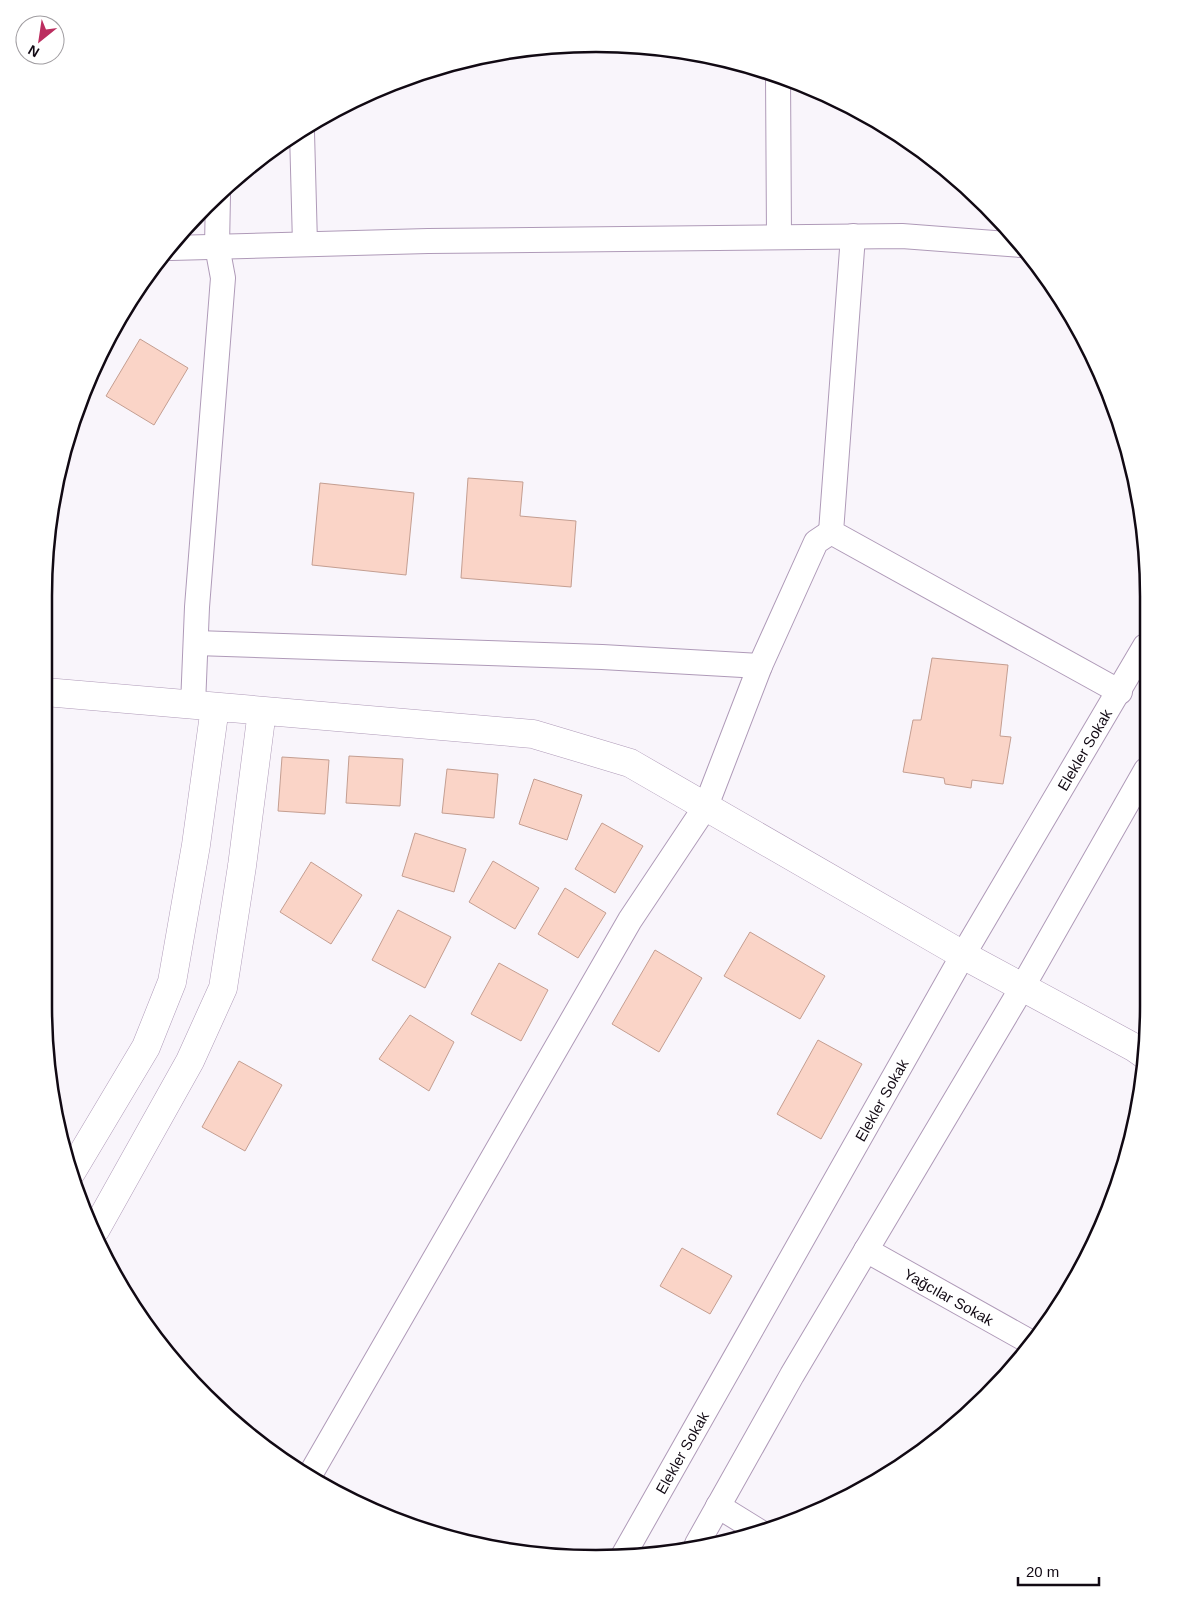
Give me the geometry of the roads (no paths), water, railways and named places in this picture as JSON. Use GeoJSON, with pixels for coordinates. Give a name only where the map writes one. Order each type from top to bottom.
{"type":"FeatureCollection","features":[{"type":"Feature","properties":{"kind":"street"},"geometry":{"type":"LineString","coordinates":[[778,84],[779,237]]}},
{"type":"Feature","properties":{"kind":"street"},"geometry":{"type":"LineString","coordinates":[[302,139],[305,244]]}},
{"type":"Feature","properties":{"kind":"street"},"geometry":{"type":"LineString","coordinates":[[76,1164],[146,1047],[172,982],[196,845],[204,706],[196,643],[197,607],[223,278],[217,246],[218,206]]}},
{"type":"Feature","properties":{"kind":"street"},"geometry":{"type":"LineString","coordinates":[[831,532],[852,236]]}},
{"type":"Feature","properties":{"kind":"street"},"geometry":{"type":"LineString","coordinates":[[179,248],[428,241],[852,236],[902,236],[1011,244]]}},
{"type":"Feature","properties":{"kind":"street"},"geometry":{"type":"LineString","coordinates":[[313,1470],[630,920],[706,806],[760,666],[816,542],[831,532]]}},
{"type":"Feature","properties":{"kind":"street"},"geometry":{"type":"LineString","coordinates":[[831,532],[1120,692]]}},
{"type":"Feature","properties":{"kind":"street"},"geometry":{"type":"LineString","coordinates":[[196,643],[602,657],[760,666]]}},
{"type":"Feature","properties":{"kind":"street","name":"Elekler Sokak"},"geometry":{"type":"LineString","coordinates":[[627,1548],[963,955],[1140,655]]}},
{"type":"Feature","properties":{"kind":"street"},"geometry":{"type":"LineString","coordinates":[[52,693],[533,734],[630,763],[963,955],[1138,1050]]}},
{"type":"Feature","properties":{"kind":"street"},"geometry":{"type":"LineString","coordinates":[[99,1224],[190,1061],[223,988],[242,866],[262,711]]}},
{"type":"Feature","properties":{"kind":"street"},"geometry":{"type":"LineString","coordinates":[[699,1540],[792,1375],[1023,986],[1140,781]]}},
{"type":"Feature","properties":{"kind":"street","name":"Yağcılar Sokak"},"geometry":{"type":"LineString","coordinates":[[866,1250],[1026,1339]]}},
{"type":"Feature","properties":{"kind":"street"},"geometry":{"type":"LineString","coordinates":[[718,1506],[751,1527]]}}]}
